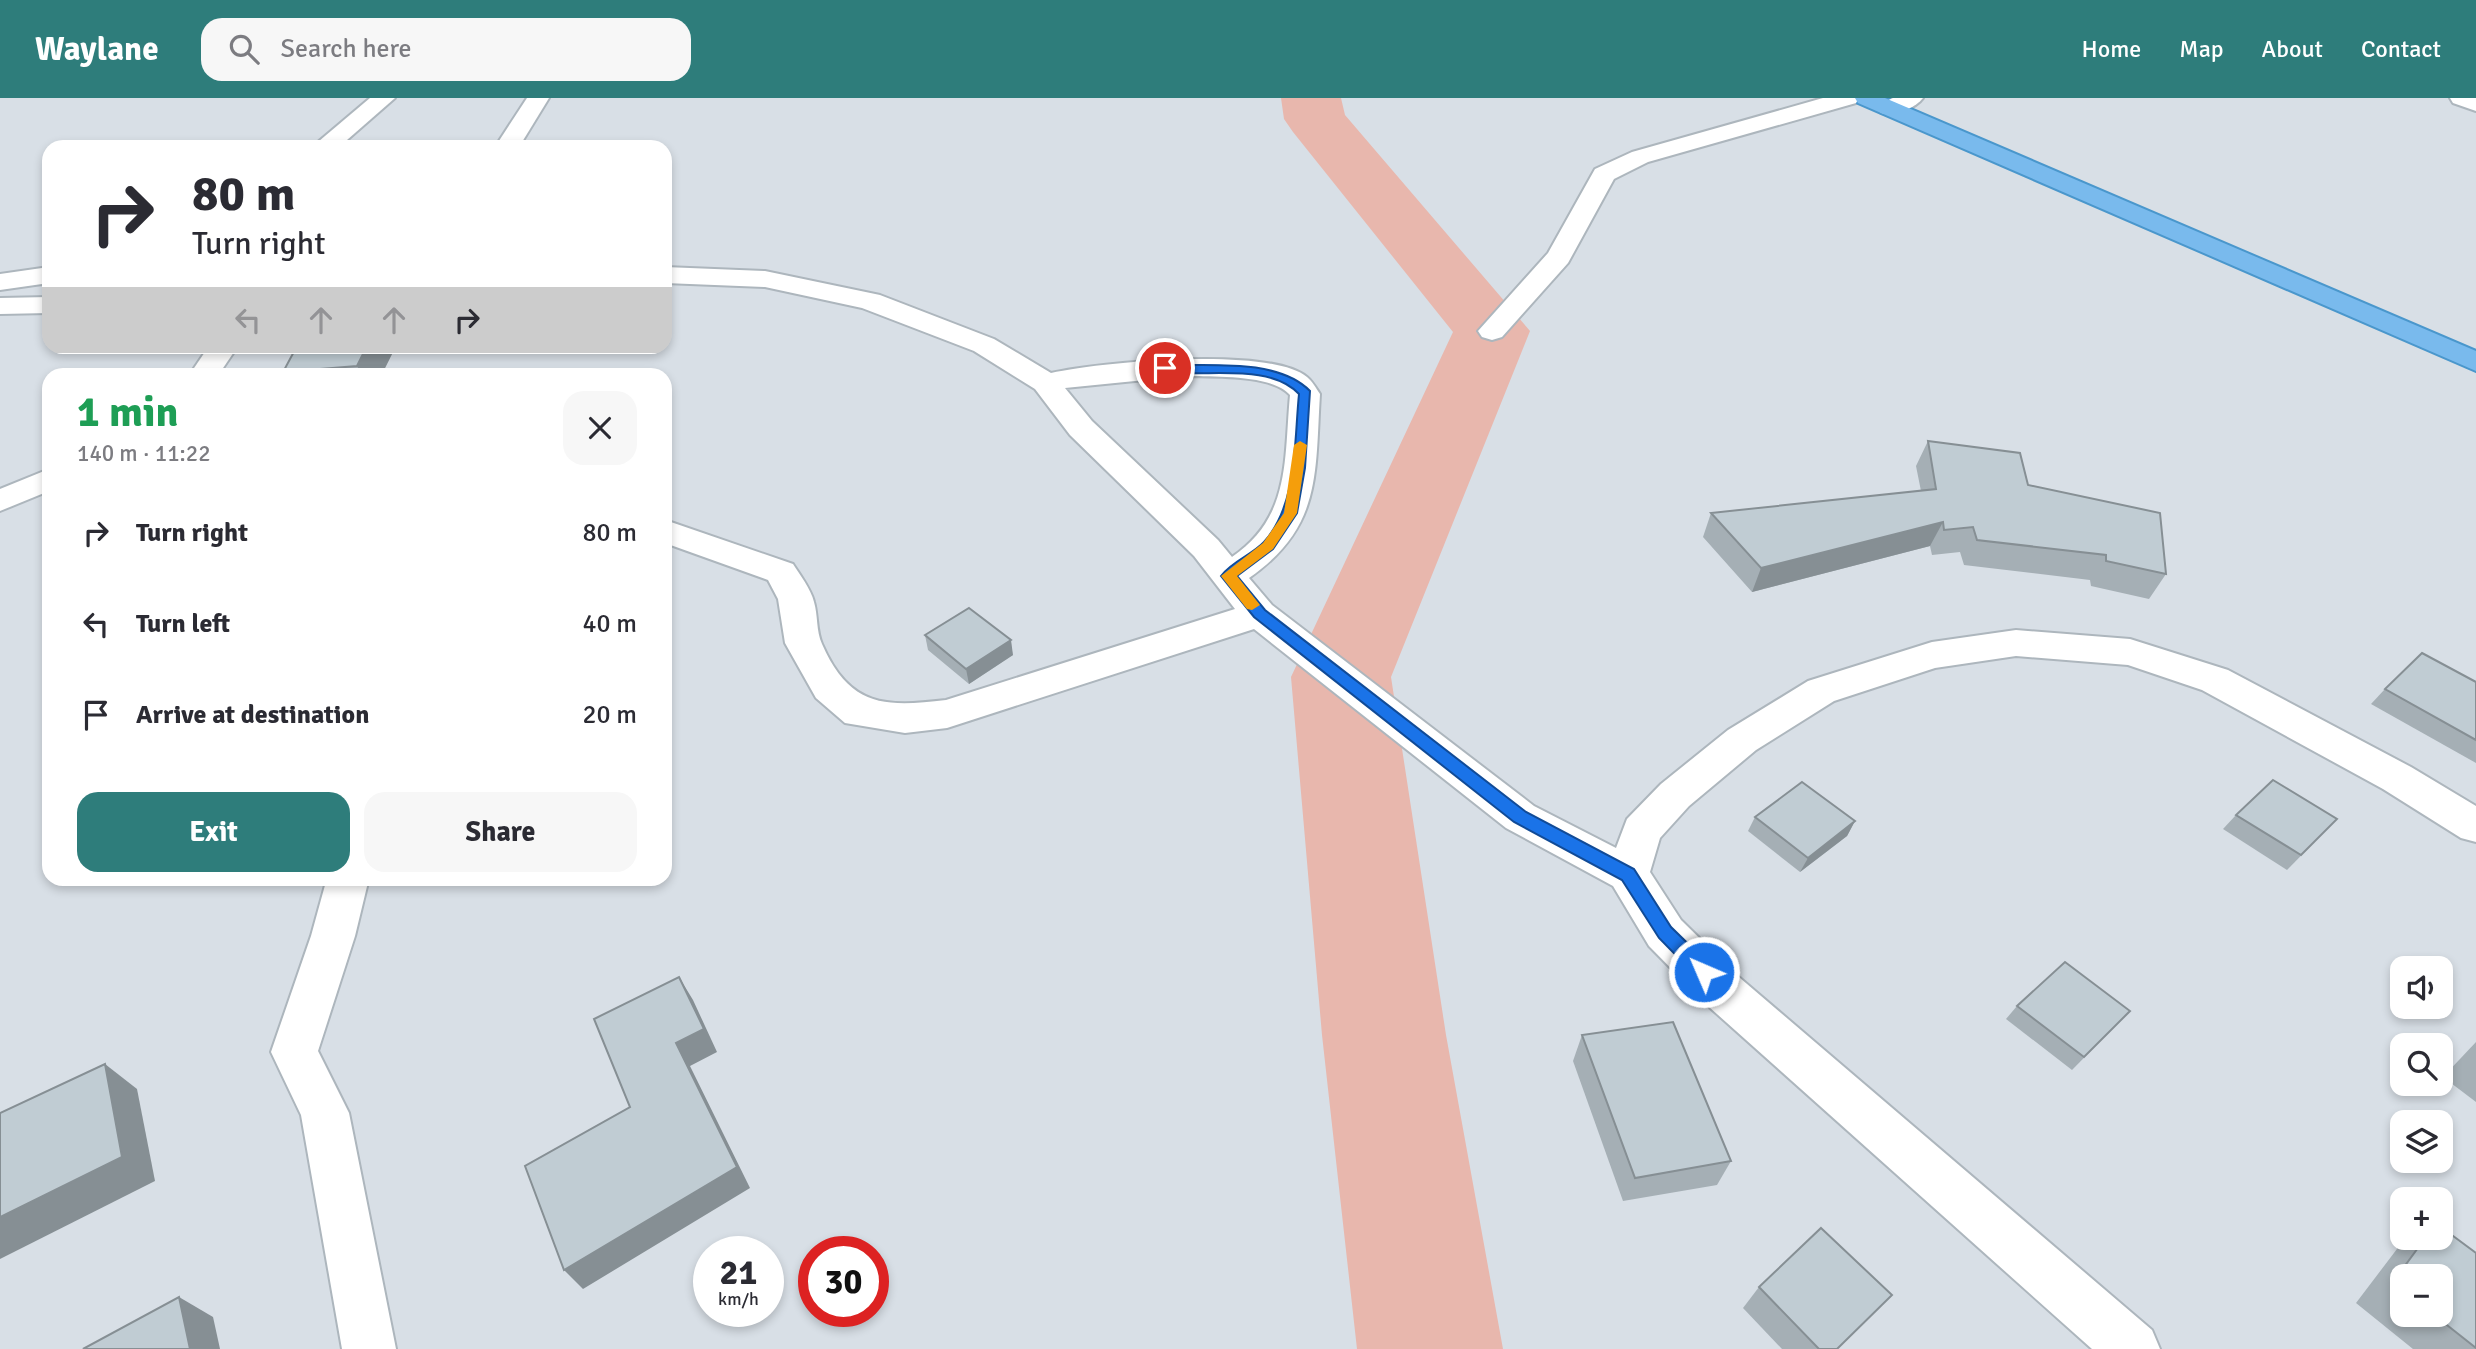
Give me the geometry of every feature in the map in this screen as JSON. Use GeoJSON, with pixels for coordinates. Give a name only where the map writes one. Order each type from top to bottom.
{"type":"FeatureCollection","features":[{"type":"Feature","properties":{"kind":"highway"},"geometry":{"type":"LineString","coordinates":[[1889,101],[2476,362]]}},
{"type":"Feature","properties":{"kind":"street"},"geometry":{"type":"LineString","coordinates":[[333,140],[384,98]]}},
{"type":"Feature","properties":{"kind":"street"},"geometry":{"type":"LineString","coordinates":[[511,140],[538,98]]}},
{"type":"Feature","properties":{"kind":"street"},"geometry":{"type":"LineString","coordinates":[[1492,331],[1559,257],[1604,174],[1640,157],[1848,98]]}},
{"type":"Feature","properties":{"kind":"street"},"geometry":{"type":"LineString","coordinates":[[2461,98],[2476,104]]}},
{"type":"Feature","properties":{"kind":"street"},"geometry":{"type":"LineString","coordinates":[[672,275],[765,279],[870,301],[984,345],[1046,383],[1081,428],[1206,548],[1259,614],[1520,817],[1628,874],[1665,933],[1724,992],[2133,1349]]}},
{"type":"Feature","properties":{"kind":"street"},"geometry":{"type":"LineString","coordinates":[[0,282],[42,276]]}},
{"type":"Feature","properties":{"kind":"street"},"geometry":{"type":"LineString","coordinates":[[0,306],[42,305]]}},
{"type":"Feature","properties":{"kind":"street"},"geometry":{"type":"LineString","coordinates":[[1046,383],[1082,375],[1185,367],[1266,372],[1295,382],[1305,394],[1298,468],[1290,513],[1268,546],[1228,576]]}},
{"type":"Feature","properties":{"kind":"street"},"geometry":{"type":"LineString","coordinates":[[0,501],[42,483]]}},
{"type":"Feature","properties":{"kind":"street"},"geometry":{"type":"LineString","coordinates":[[672,533],[780,572],[796,600],[803,643],[829,688],[859,713],[905,719],[947,714],[1259,614]]}},
{"type":"Feature","properties":{"kind":"street"},"geometry":{"type":"LineString","coordinates":[[1628,874],[1642,831],[1675,795],[1742,740],[1821,691],[1932,655],[2016,642],[2130,652],[2215,680],[2397,778],[2476,826]]}},
{"type":"Feature","properties":{"kind":"street"},"geometry":{"type":"LineString","coordinates":[[346,886],[333,936],[294,1052],[325,1113],[369,1349]]}},
{"type":"Feature","properties":{"kind":"shaded area"},"geometry":{"type":"Polygon","coordinates":[[[0,98],[2476,98],[2476,1349],[0,1349],[0,98]]]}},
{"type":"Feature","properties":{"kind":"building"},"geometry":{"type":"Polygon","coordinates":[[[293,354],[363,354],[357,366],[285,368],[293,354]]]}},
{"type":"Feature","properties":{"kind":"building"},"geometry":{"type":"Polygon","coordinates":[[[1928,441],[2020,453],[2028,485],[2160,513],[2166,574],[2106,561],[2106,555],[1977,540],[1973,527],[1944,530],[1943,522],[1761,568],[1711,513],[1936,489],[1928,441]]]}},
{"type":"Feature","properties":{"kind":"building"},"geometry":{"type":"Polygon","coordinates":[[[969,608],[1011,640],[966,669],[925,635],[969,608]]]}},
{"type":"Feature","properties":{"kind":"building"},"geometry":{"type":"Polygon","coordinates":[[[2422,653],[2476,682],[2476,740],[2385,689],[2422,653]]]}},
{"type":"Feature","properties":{"kind":"building"},"geometry":{"type":"Polygon","coordinates":[[[2273,780],[2337,819],[2301,855],[2236,815],[2273,780]]]}},
{"type":"Feature","properties":{"kind":"building"},"geometry":{"type":"Polygon","coordinates":[[[1802,782],[1855,821],[1808,858],[1755,817],[1802,782]]]}},
{"type":"Feature","properties":{"kind":"building"},"geometry":{"type":"Polygon","coordinates":[[[2065,962],[2130,1011],[2084,1057],[2017,1006],[2065,962]]]}},
{"type":"Feature","properties":{"kind":"building"},"geometry":{"type":"Polygon","coordinates":[[[679,977],[704,1029],[676,1043],[737,1167],[564,1270],[525,1166],[630,1107],[594,1019],[679,977]]]}},
{"type":"Feature","properties":{"kind":"building"},"geometry":{"type":"Polygon","coordinates":[[[1673,1022],[1731,1161],[1635,1178],[1582,1035],[1673,1022]]]}},
{"type":"Feature","properties":{"kind":"building"},"geometry":{"type":"Polygon","coordinates":[[[105,1064],[122,1157],[0,1217],[0,1113],[105,1064]]]}},
{"type":"Feature","properties":{"kind":"building"},"geometry":{"type":"Polygon","coordinates":[[[1821,1228],[1892,1295],[1837,1349],[1819,1349],[1759,1287],[1821,1228]]]}},
{"type":"Feature","properties":{"kind":"building"},"geometry":{"type":"Polygon","coordinates":[[[2453,1236],[2476,1253],[2476,1348],[2449,1327],[2453,1327],[2453,1264],[2406,1264],[2416,1250],[2453,1250],[2453,1236]]]}},
{"type":"Feature","properties":{"kind":"building"},"geometry":{"type":"Polygon","coordinates":[[[179,1297],[190,1349],[83,1349],[179,1297]]]}},
{"type":"Feature","properties":{"kind":"waterway"},"geometry":{"type":"LineString","coordinates":[[1311,98],[1315,119],[1492,331],[1341,677],[1384,1035],[1430,1349]]}},
{"type":"Feature","properties":{"kind":"slow traffic"},"geometry":{"type":"LineString","coordinates":[[1252,605],[1228,576],[1268,546],[1290,513],[1300,445]]}},
{"type":"Feature","properties":{"kind":"route"},"geometry":{"type":"LineString","coordinates":[[1165,368],[1266,372],[1295,382],[1305,394],[1298,468],[1290,513],[1268,546],[1228,576],[1259,614],[1520,817],[1628,874],[1665,933],[1704,972]]}}]}
